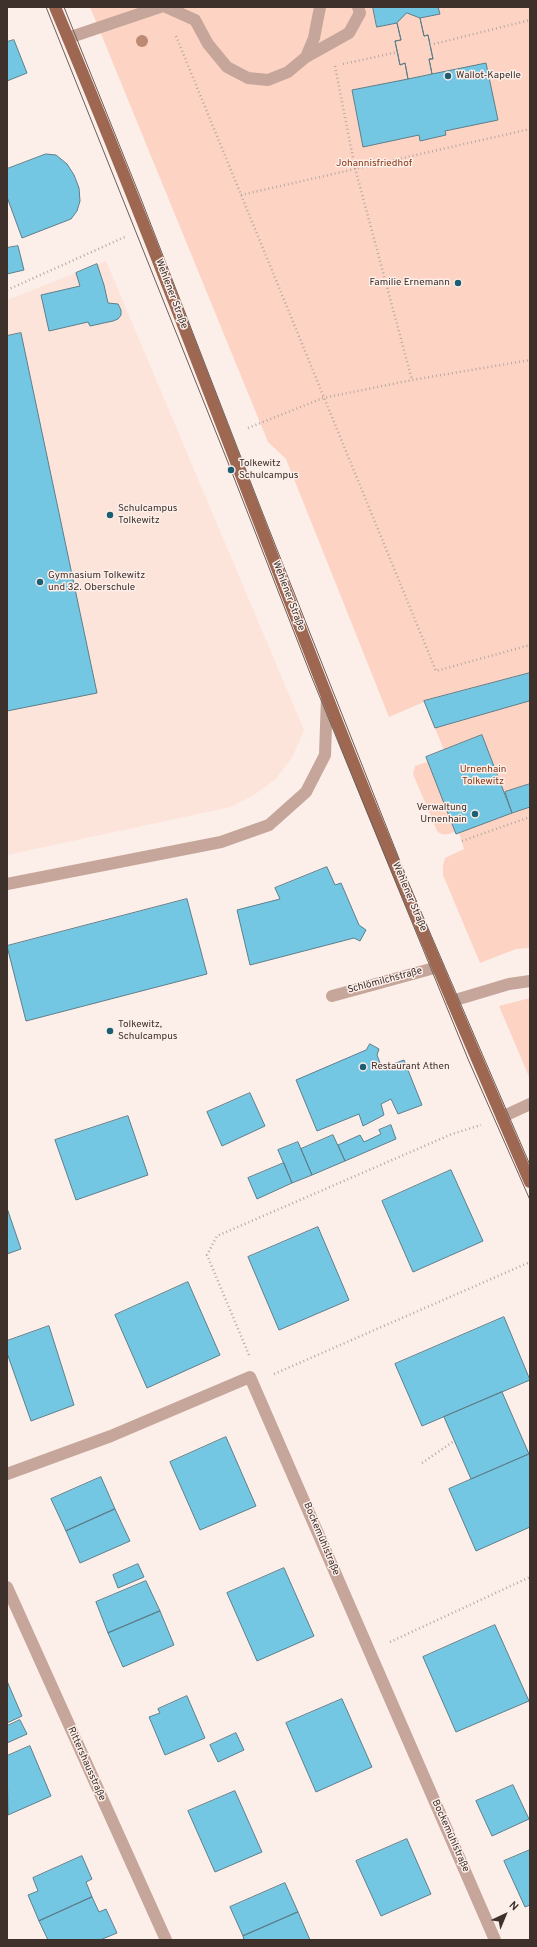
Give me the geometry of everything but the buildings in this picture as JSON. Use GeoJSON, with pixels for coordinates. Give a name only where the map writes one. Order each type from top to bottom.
{"type":"FeatureCollection","features":[{"type":"Feature","properties":{"kind":"main road","name":"Wehlener Straße"},"geometry":{"type":"LineString","coordinates":[[55,7],[146,229],[326,697],[452,1002],[530,1182]]}},
{"type":"Feature","properties":{"kind":"street"},"geometry":{"type":"LineString","coordinates":[[68,38],[160,7]]}},
{"type":"Feature","properties":{"kind":"street"},"geometry":{"type":"LineString","coordinates":[[166,7],[195,20],[208,44],[227,67],[248,78],[268,80],[288,72],[306,57],[349,33],[360,13],[358,7]]}},
{"type":"Feature","properties":{"kind":"street"},"geometry":{"type":"LineString","coordinates":[[306,57],[314,38],[320,7]]}},
{"type":"Feature","properties":{"kind":"street"},"geometry":{"type":"LineString","coordinates":[[7,884],[221,842],[269,825],[306,792],[324,755],[326,697]]}},
{"type":"Feature","properties":{"kind":"street","name":"Schlömilchstraße"},"geometry":{"type":"LineString","coordinates":[[332,996],[438,967]]}},
{"type":"Feature","properties":{"kind":"street"},"geometry":{"type":"LineString","coordinates":[[452,1002],[509,984],[530,982]]}},
{"type":"Feature","properties":{"kind":"street"},"geometry":{"type":"LineString","coordinates":[[502,1117],[530,1104]]}},
{"type":"Feature","properties":{"kind":"street"},"geometry":{"type":"LineString","coordinates":[[7,1474],[110,1436],[250,1377]]}},
{"type":"Feature","properties":{"kind":"street","name":"Bockemühlstraße"},"geometry":{"type":"LineString","coordinates":[[250,1377],[495,1940]]}},
{"type":"Feature","properties":{"kind":"street","name":"Rittershausstraße"},"geometry":{"type":"LineString","coordinates":[[7,1587],[166,1940]]}},
{"type":"Feature","properties":{"kind":"path"},"geometry":{"type":"LineString","coordinates":[[430,45],[530,20]]}},
{"type":"Feature","properties":{"kind":"path"},"geometry":{"type":"LineString","coordinates":[[173,29],[436,671],[530,645]]}},
{"type":"Feature","properties":{"kind":"path"},"geometry":{"type":"LineString","coordinates":[[335,66],[355,168],[412,380]]}},
{"type":"Feature","properties":{"kind":"path"},"geometry":{"type":"LineString","coordinates":[[241,195],[530,129]]}},
{"type":"Feature","properties":{"kind":"path"},"geometry":{"type":"LineString","coordinates":[[7,290],[99,247],[146,229]]}},
{"type":"Feature","properties":{"kind":"path"},"geometry":{"type":"LineString","coordinates":[[226,437],[323,398],[412,380],[530,360]]}},
{"type":"Feature","properties":{"kind":"path"},"geometry":{"type":"LineString","coordinates":[[462,841],[530,818]]}},
{"type":"Feature","properties":{"kind":"path"},"geometry":{"type":"LineString","coordinates":[[502,1117],[452,1134],[217,1236],[207,1255],[251,1360],[250,1377],[267,1376],[530,1262]]}},
{"type":"Feature","properties":{"kind":"path"},"geometry":{"type":"LineString","coordinates":[[422,1463],[454,1441]]}},
{"type":"Feature","properties":{"kind":"path"},"geometry":{"type":"LineString","coordinates":[[369,1651],[530,1577]]}},
{"type":"Feature","properties":{"kind":"shaded area","name":"Schulcampus Tolkewitz"},"geometry":{"type":"Polygon","coordinates":[[[106,261],[304,730],[293,756],[276,779],[254,795],[231,807],[7,855],[7,300],[106,261]]]}},
{"type":"Feature","properties":{"kind":"green space","name":"Johannisfriedhof"},"geometry":{"type":"Polygon","coordinates":[[[90,7],[530,7],[530,948],[516,949],[480,963],[443,875],[445,858],[464,849],[459,833],[456,834],[455,832],[443,834],[437,831],[413,774],[415,766],[427,762],[426,757],[444,750],[424,702],[389,717],[286,459],[268,442],[90,7]]]}},
{"type":"Feature","properties":{"kind":"green space"},"geometry":{"type":"Polygon","coordinates":[[[530,998],[530,1079],[499,1006],[530,998]]]}},
{"type":"Feature","properties":{"kind":"tram line"},"geometry":{"type":"LineString","coordinates":[[46,7],[231,470],[310,673],[468,1059],[530,1200]]}},
{"type":"Feature","properties":{"kind":"tram line"},"geometry":{"type":"LineString","coordinates":[[64,7],[141,199],[409,884],[530,1165]]}},
{"type":"Feature","properties":{"kind":"place","name":"Wallot-Kapelle"},"geometry":{"type":"Point","coordinates":[448,76]}},
{"type":"Feature","properties":{"kind":"place","name":"Familie Ernemann"},"geometry":{"type":"Point","coordinates":[458,283]}},
{"type":"Feature","properties":{"kind":"place","name":"Tolkewitz Schulcampus"},"geometry":{"type":"Point","coordinates":[231,470]}},
{"type":"Feature","properties":{"kind":"place","name":"Schulcampus Tolkewitz"},"geometry":{"type":"Point","coordinates":[110,515]}},
{"type":"Feature","properties":{"kind":"place","name":"Gymnasium Tolkewitz und 32. Oberschule"},"geometry":{"type":"Point","coordinates":[40,582]}},
{"type":"Feature","properties":{"kind":"place","name":"Verwaltung Urnenhain"},"geometry":{"type":"Point","coordinates":[475,814]}},
{"type":"Feature","properties":{"kind":"place","name":"Tolkewitz, Schulcampus"},"geometry":{"type":"Point","coordinates":[110,1031]}},
{"type":"Feature","properties":{"kind":"place","name":"Restaurant Athen"},"geometry":{"type":"Point","coordinates":[363,1067]}},
{"type":"Feature","properties":{"kind":"park label","name":"Urnenhain Tolkewitz"},"geometry":{"type":"Point","coordinates":[483,776]}}]}
